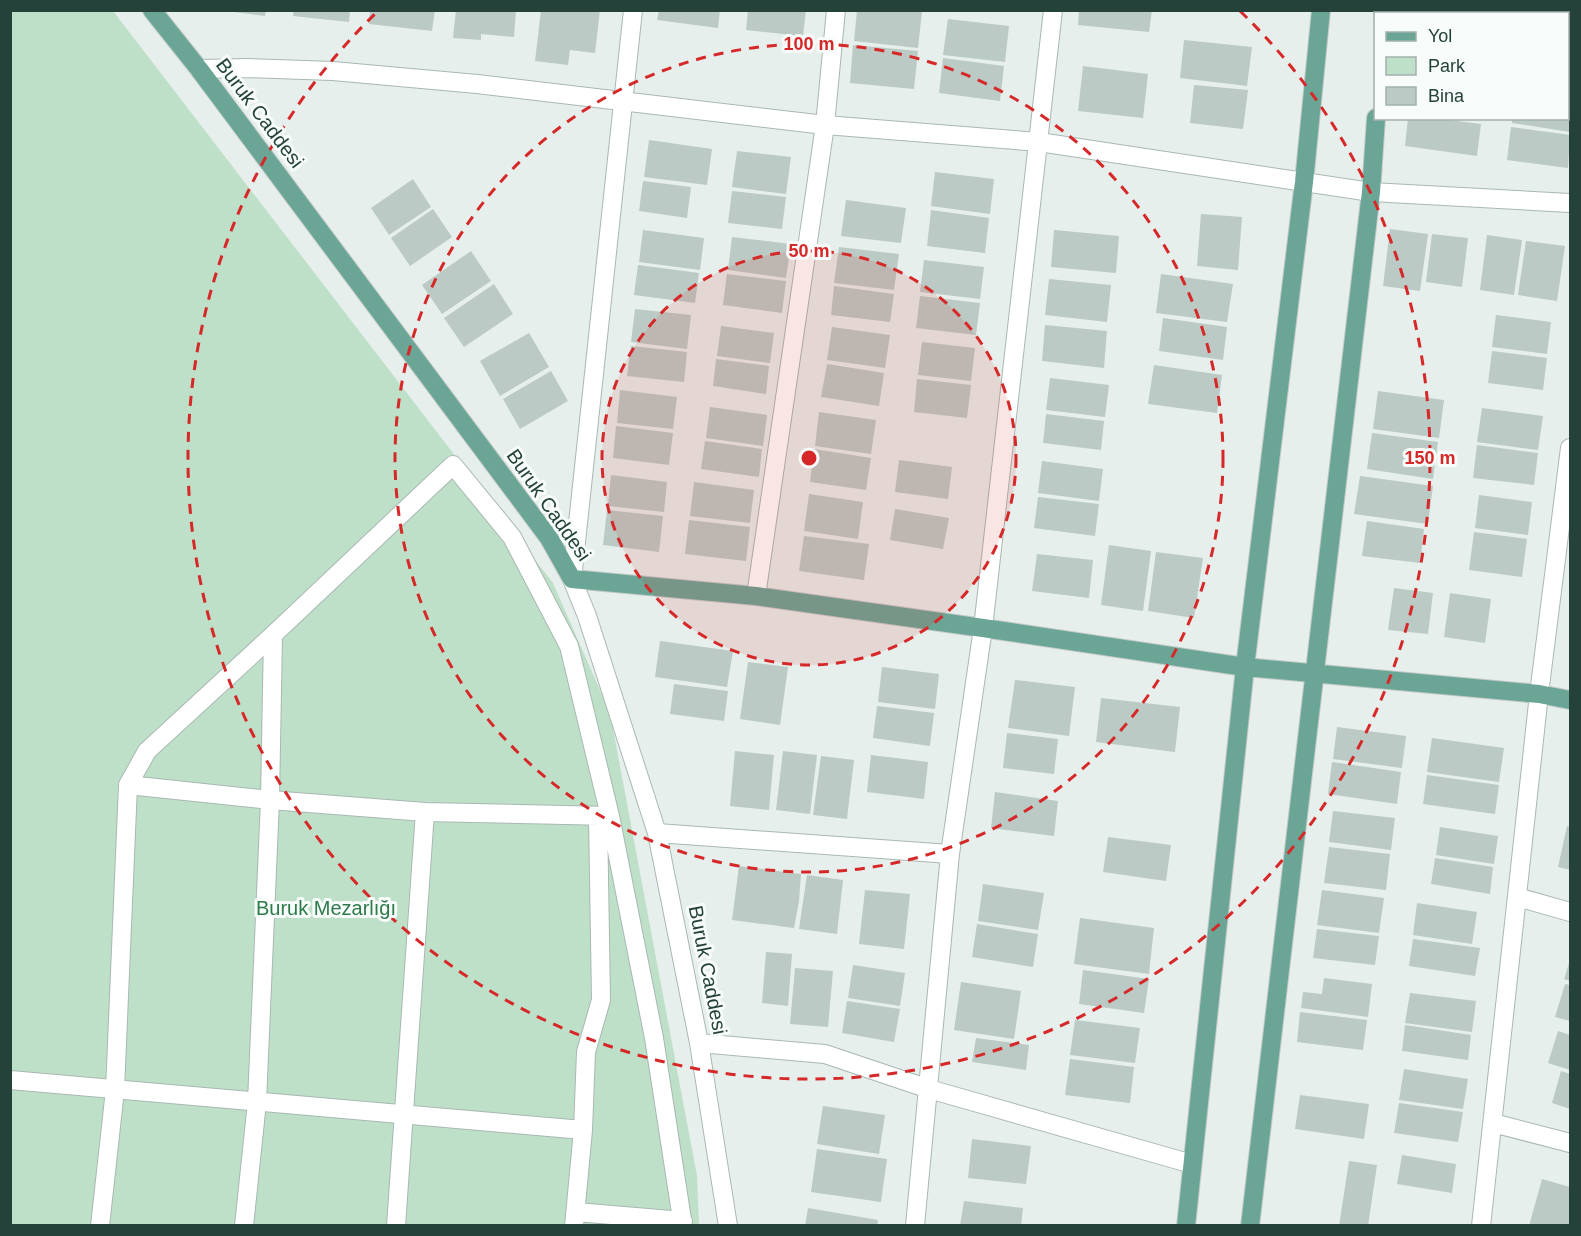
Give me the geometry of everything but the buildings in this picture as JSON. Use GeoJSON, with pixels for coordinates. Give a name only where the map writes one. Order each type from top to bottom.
{"type":"FeatureCollection","features":[{"type":"Feature","properties":{"kind":"main road","name":"Buruk Caddesi"},"geometry":{"type":"LineString","coordinates":[[152,10],[199,69],[549,538],[572,579]]}},
{"type":"Feature","properties":{"kind":"main road"},"geometry":{"type":"LineString","coordinates":[[1186,1226],[1245,667],[1304,182],[1321,10]]}},
{"type":"Feature","properties":{"kind":"main road"},"geometry":{"type":"LineString","coordinates":[[1250,1226],[1371,192],[1376,120]]}},
{"type":"Feature","properties":{"kind":"main road"},"geometry":{"type":"LineString","coordinates":[[572,579],[756,596],[1245,667],[1539,694],[1570,700]]}},
{"type":"Feature","properties":{"kind":"street"},"geometry":{"type":"LineString","coordinates":[[572,579],[633,10]]}},
{"type":"Feature","properties":{"kind":"street"},"geometry":{"type":"LineString","coordinates":[[756,596],[825,125],[836,10]]}},
{"type":"Feature","properties":{"kind":"street"},"geometry":{"type":"LineString","coordinates":[[915,1226],[950,854],[983,628],[1053,10]]}},
{"type":"Feature","properties":{"kind":"street"},"geometry":{"type":"LineString","coordinates":[[199,69],[333,71],[477,84],[825,125],[1039,142],[1371,192],[1570,203]]}},
{"type":"Feature","properties":{"kind":"street"},"geometry":{"type":"LineString","coordinates":[[1481,1226],[1539,694],[1570,448]]}},
{"type":"Feature","properties":{"kind":"street"},"geometry":{"type":"LineString","coordinates":[[100,1226],[115,1090],[128,785],[147,751],[453,465],[512,537],[569,646],[604,816],[654,1038],[683,1223],[575,1219],[583,1130],[586,1052],[601,1000],[604,816]]}},
{"type":"Feature","properties":{"kind":"street","name":"Buruk Caddesi"},"geometry":{"type":"LineString","coordinates":[[572,579],[587,616],[657,833],[699,1043],[728,1226]]}},
{"type":"Feature","properties":{"kind":"street"},"geometry":{"type":"LineString","coordinates":[[244,1226],[257,1102],[270,800],[273,635]]}},
{"type":"Feature","properties":{"kind":"street"},"geometry":{"type":"LineString","coordinates":[[128,785],[270,800],[425,812],[604,816]]}},
{"type":"Feature","properties":{"kind":"street"},"geometry":{"type":"LineString","coordinates":[[396,1226],[425,812]]}},
{"type":"Feature","properties":{"kind":"street"},"geometry":{"type":"LineString","coordinates":[[657,833],[950,854]]}},
{"type":"Feature","properties":{"kind":"street"},"geometry":{"type":"LineString","coordinates":[[1517,897],[1570,912]]}},
{"type":"Feature","properties":{"kind":"street"},"geometry":{"type":"LineString","coordinates":[[699,1043],[825,1054],[929,1089],[1192,1164]]}},
{"type":"Feature","properties":{"kind":"street"},"geometry":{"type":"LineString","coordinates":[[10,1080],[583,1130]]}},
{"type":"Feature","properties":{"kind":"street"},"geometry":{"type":"LineString","coordinates":[[1493,1123],[1570,1143]]}},
{"type":"Feature","properties":{"kind":"green space","name":"Buruk Mezarlığı"},"geometry":{"type":"Polygon","coordinates":[[[10,11],[113,11],[553,583],[610,713],[697,1176],[699,1225],[11,1225],[10,11]]]}}]}
